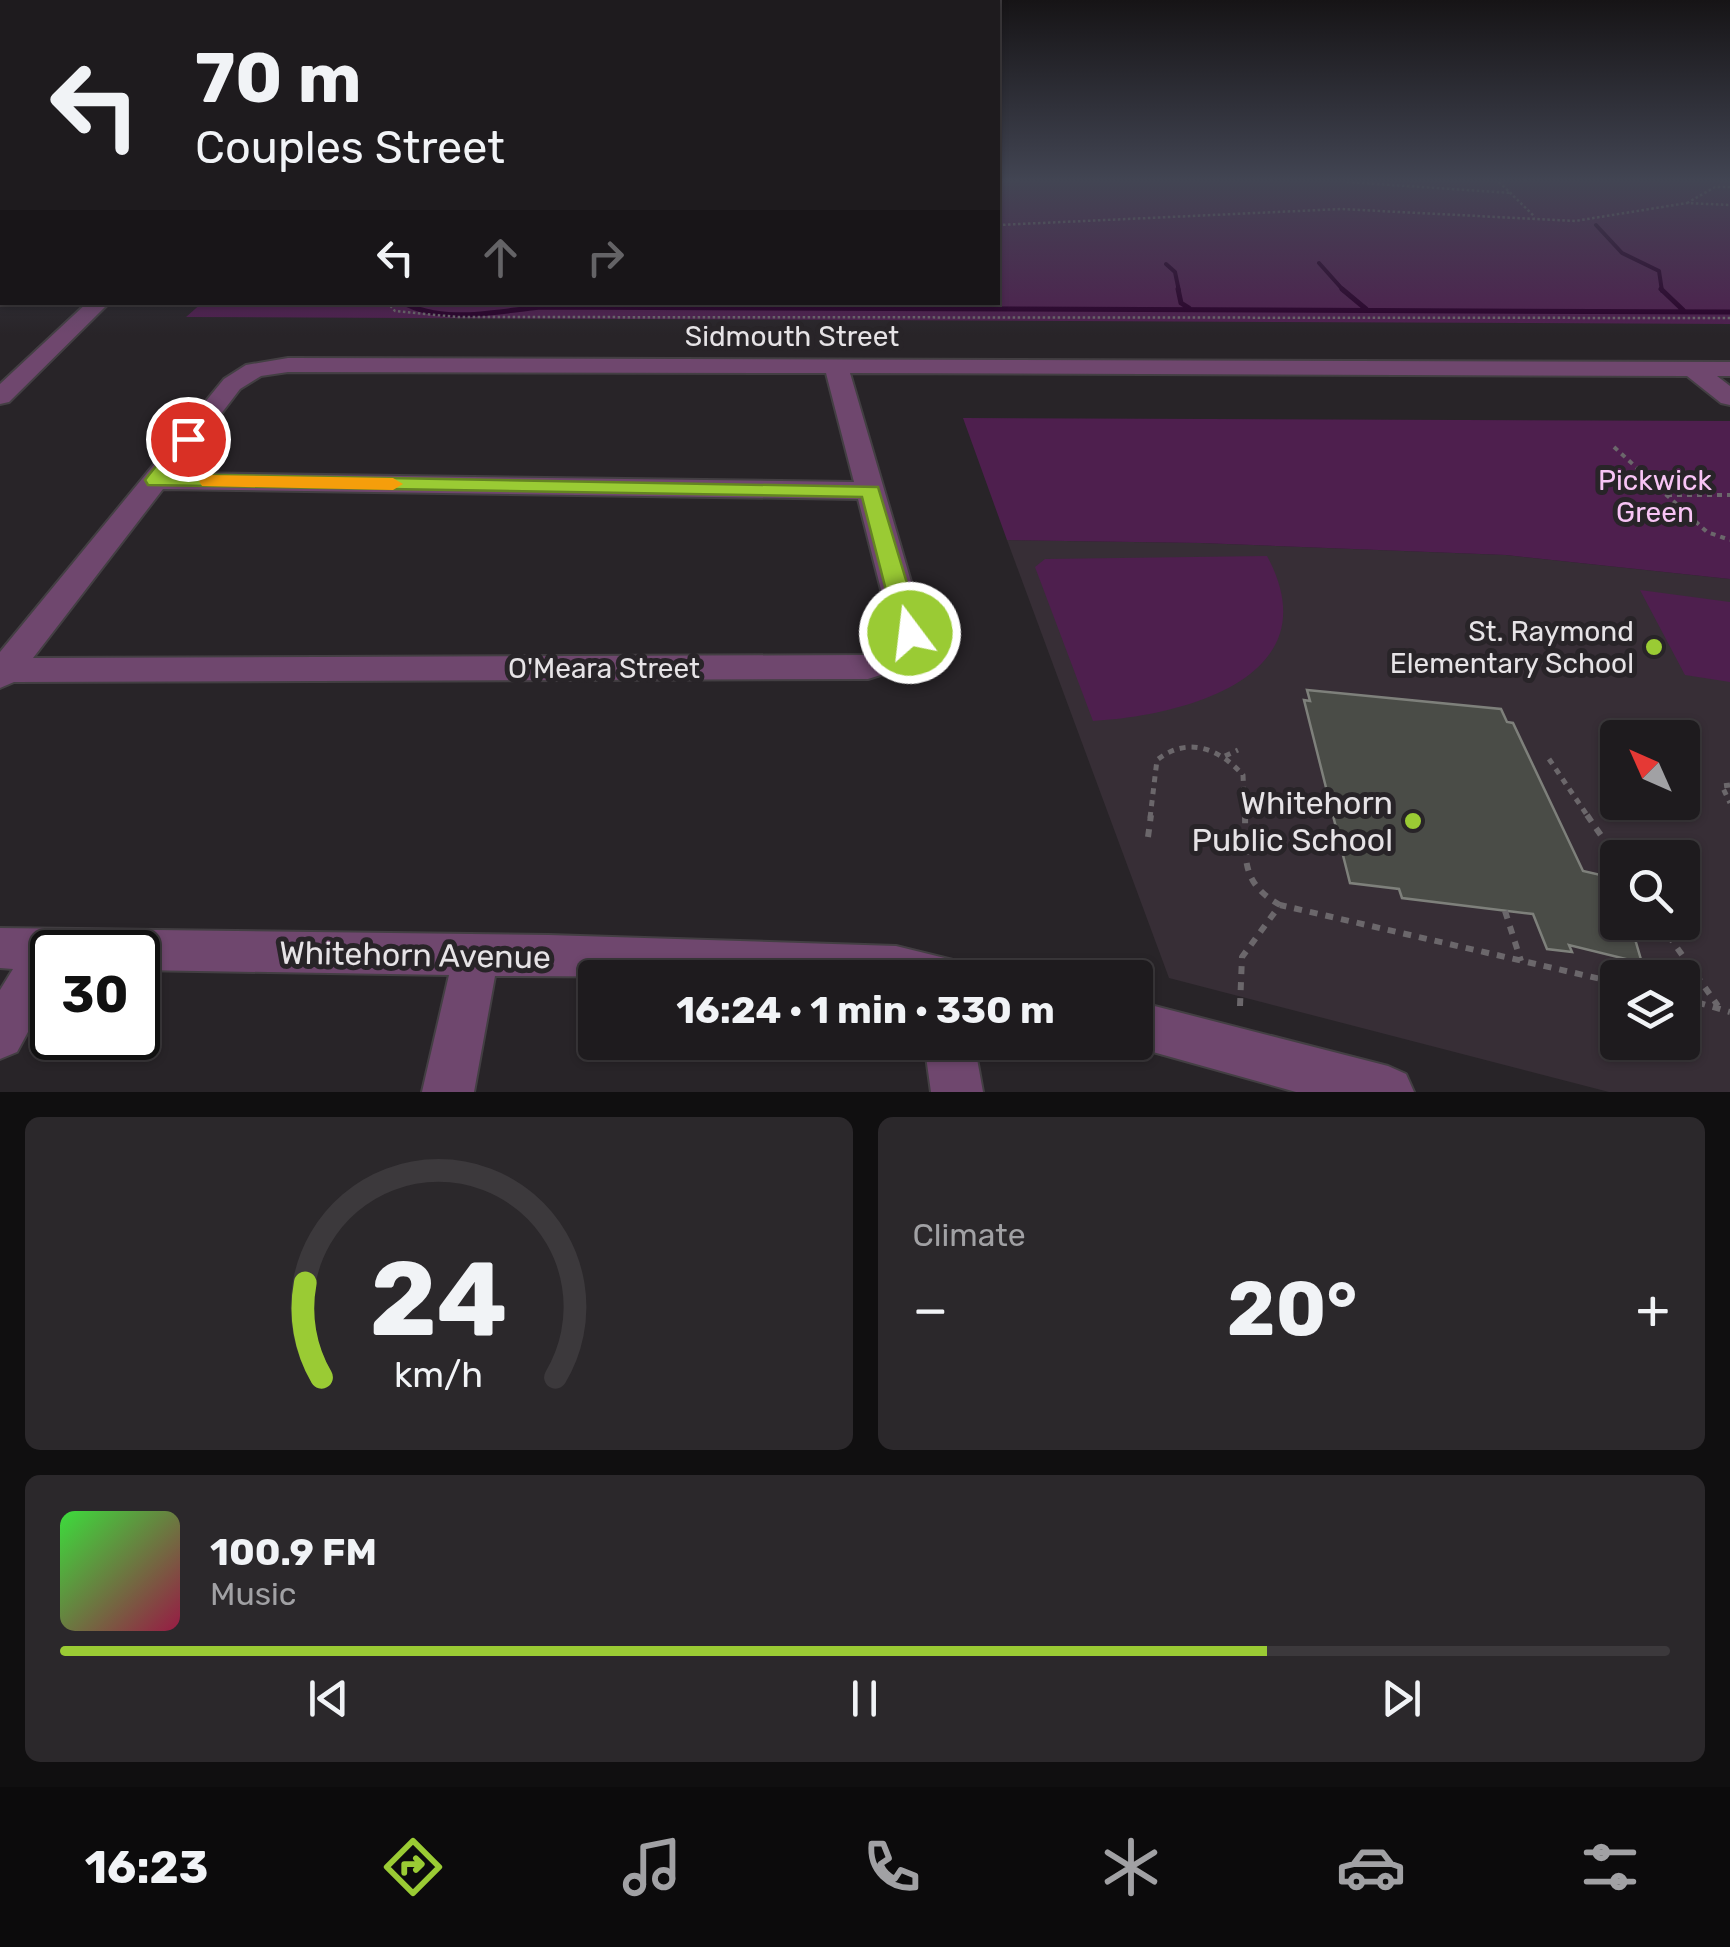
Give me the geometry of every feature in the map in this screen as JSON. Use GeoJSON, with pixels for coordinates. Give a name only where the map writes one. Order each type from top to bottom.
{"type":"FeatureCollection","features":[{"type":"Feature","properties":{"kind":"street"},"geometry":{"type":"LineString","coordinates":[[0,397],[97,305]]}},
{"type":"Feature","properties":{"kind":"street","name":"Sidmouth Street"},"geometry":{"type":"LineString","coordinates":[[3,673],[232,384],[254,370],[288,364],[1730,369]]}},
{"type":"Feature","properties":{"kind":"street","name":"O'Meara Street"},"geometry":{"type":"LineString","coordinates":[[3,673],[868,667],[896,658],[910,633],[836,366]]}},
{"type":"Feature","properties":{"kind":"street"},"geometry":{"type":"LineString","coordinates":[[1693,369],[1730,398]]}},
{"type":"Feature","properties":{"kind":"street"},"geometry":{"type":"LineString","coordinates":[[155,480],[871,491]]}},
{"type":"Feature","properties":{"kind":"street","name":"Whitehorn Avenue"},"geometry":{"type":"LineString","coordinates":[[0,948],[30,949]]}},
{"type":"Feature","properties":{"kind":"street","name":"Whitehorn Avenue"},"geometry":{"type":"LineString","coordinates":[[160,952],[629,960]]}},
{"type":"Feature","properties":{"kind":"street"},"geometry":{"type":"LineString","coordinates":[[448,1092],[476,956]]}},
{"type":"Feature","properties":{"kind":"street"},"geometry":{"type":"LineString","coordinates":[[0,1035],[30,983]]}},
{"type":"Feature","properties":{"kind":"street"},"geometry":{"type":"LineString","coordinates":[[1153,1029],[1388,1092]]}},
{"type":"Feature","properties":{"kind":"street"},"geometry":{"type":"LineString","coordinates":[[952,1060],[957,1092]]}},
{"type":"Feature","properties":{"kind":"path"},"geometry":{"type":"LineString","coordinates":[[390,305],[395,311],[457,317],[1730,318]]}},
{"type":"Feature","properties":{"kind":"path"},"geometry":{"type":"LineString","coordinates":[[1614,447],[1706,532],[1730,540]]}},
{"type":"Feature","properties":{"kind":"path"},"geometry":{"type":"LineString","coordinates":[[1667,496],[1730,495]]}},
{"type":"Feature","properties":{"kind":"path"},"geometry":{"type":"LineString","coordinates":[[1148,837],[1157,760],[1164,753],[1186,746],[1226,756],[1243,775],[1246,876],[1266,897],[1280,905],[1600,979]]}},
{"type":"Feature","properties":{"kind":"path"},"geometry":{"type":"LineString","coordinates":[[1226,756],[1238,750]]}},
{"type":"Feature","properties":{"kind":"path"},"geometry":{"type":"LineString","coordinates":[[1549,759],[1604,840]]}},
{"type":"Feature","properties":{"kind":"path"},"geometry":{"type":"LineString","coordinates":[[1730,785],[1722,786],[1730,802]]}},
{"type":"Feature","properties":{"kind":"path"},"geometry":{"type":"LineString","coordinates":[[1240,1006],[1242,957],[1280,905]]}},
{"type":"Feature","properties":{"kind":"path"},"geometry":{"type":"LineString","coordinates":[[1505,911],[1521,960]]}},
{"type":"Feature","properties":{"kind":"path"},"geometry":{"type":"LineString","coordinates":[[1672,940],[1718,1006]]}},
{"type":"Feature","properties":{"kind":"path"},"geometry":{"type":"LineString","coordinates":[[1700,1002],[1730,1012]]}},
{"type":"Feature","properties":{"kind":"shaded area","name":"Whitehorn Public School"},"geometry":{"type":"Polygon","coordinates":[[[1007,540],[1506,555],[1730,579],[1730,1092],[1609,1092],[1169,978],[1007,540]]]}},
{"type":"Feature","properties":{"kind":"green space"},"geometry":{"type":"Polygon","coordinates":[[[1000,233],[1730,233],[1730,324],[186,317],[200,305],[1000,305],[1000,233]]]}},
{"type":"Feature","properties":{"kind":"green space","name":"Pickwick Green"},"geometry":{"type":"Polygon","coordinates":[[[963,418],[1730,421],[1730,579],[1506,555],[1007,540],[963,418]]]}},
{"type":"Feature","properties":{"kind":"green space"},"geometry":{"type":"Polygon","coordinates":[[[1267,556],[1282,598],[1280,633],[1264,661],[1238,682],[1205,699],[1167,710],[1093,721],[1035,567],[1045,559],[1267,556]]]}},
{"type":"Feature","properties":{"kind":"green space"},"geometry":{"type":"Polygon","coordinates":[[[1640,590],[1730,602],[1730,682],[1685,675],[1640,590]]]}},
{"type":"Feature","properties":{"kind":"building"},"geometry":{"type":"Polygon","coordinates":[[[1307,690],[1501,709],[1507,722],[1513,723],[1583,871],[1600,875],[1600,940],[1635,940],[1641,960],[1569,945],[1572,952],[1547,949],[1533,914],[1402,898],[1399,889],[1350,883],[1304,700],[1310,701],[1307,690]]]}},
{"type":"Feature","properties":{"kind":"waterway"},"geometry":{"type":"LineString","coordinates":[[1603,233],[1622,253],[1659,271],[1662,290]]}},
{"type":"Feature","properties":{"kind":"waterway"},"geometry":{"type":"LineString","coordinates":[[1319,263],[1343,290]]}},
{"type":"Feature","properties":{"kind":"waterway"},"geometry":{"type":"LineString","coordinates":[[1166,264],[1175,272],[1179,291]]}},
{"type":"Feature","properties":{"kind":"waterway"},"geometry":{"type":"LineString","coordinates":[[1178,289],[1181,303],[1189,308]]}},
{"type":"Feature","properties":{"kind":"waterway"},"geometry":{"type":"LineString","coordinates":[[1343,290],[1366,309]]}},
{"type":"Feature","properties":{"kind":"waterway"},"geometry":{"type":"LineString","coordinates":[[1662,290],[1683,310]]}},
{"type":"Feature","properties":{"kind":"waterway"},"geometry":{"type":"LineString","coordinates":[[409,305],[453,315],[541,307],[1730,312]]}},
{"type":"Feature","properties":{"kind":"slow traffic"},"geometry":{"type":"LineString","coordinates":[[209,481],[393,484]]}},
{"type":"Feature","properties":{"kind":"place","name":"St. Raymond Elementary School"},"geometry":{"type":"Point","coordinates":[1654,647]}},
{"type":"Feature","properties":{"kind":"place","name":"Whitehorn Public School"},"geometry":{"type":"Point","coordinates":[1413,821]}},
{"type":"Feature","properties":{"kind":"route"},"geometry":{"type":"LineString","coordinates":[[188,439],[155,480],[871,491],[910,633]]}}]}
